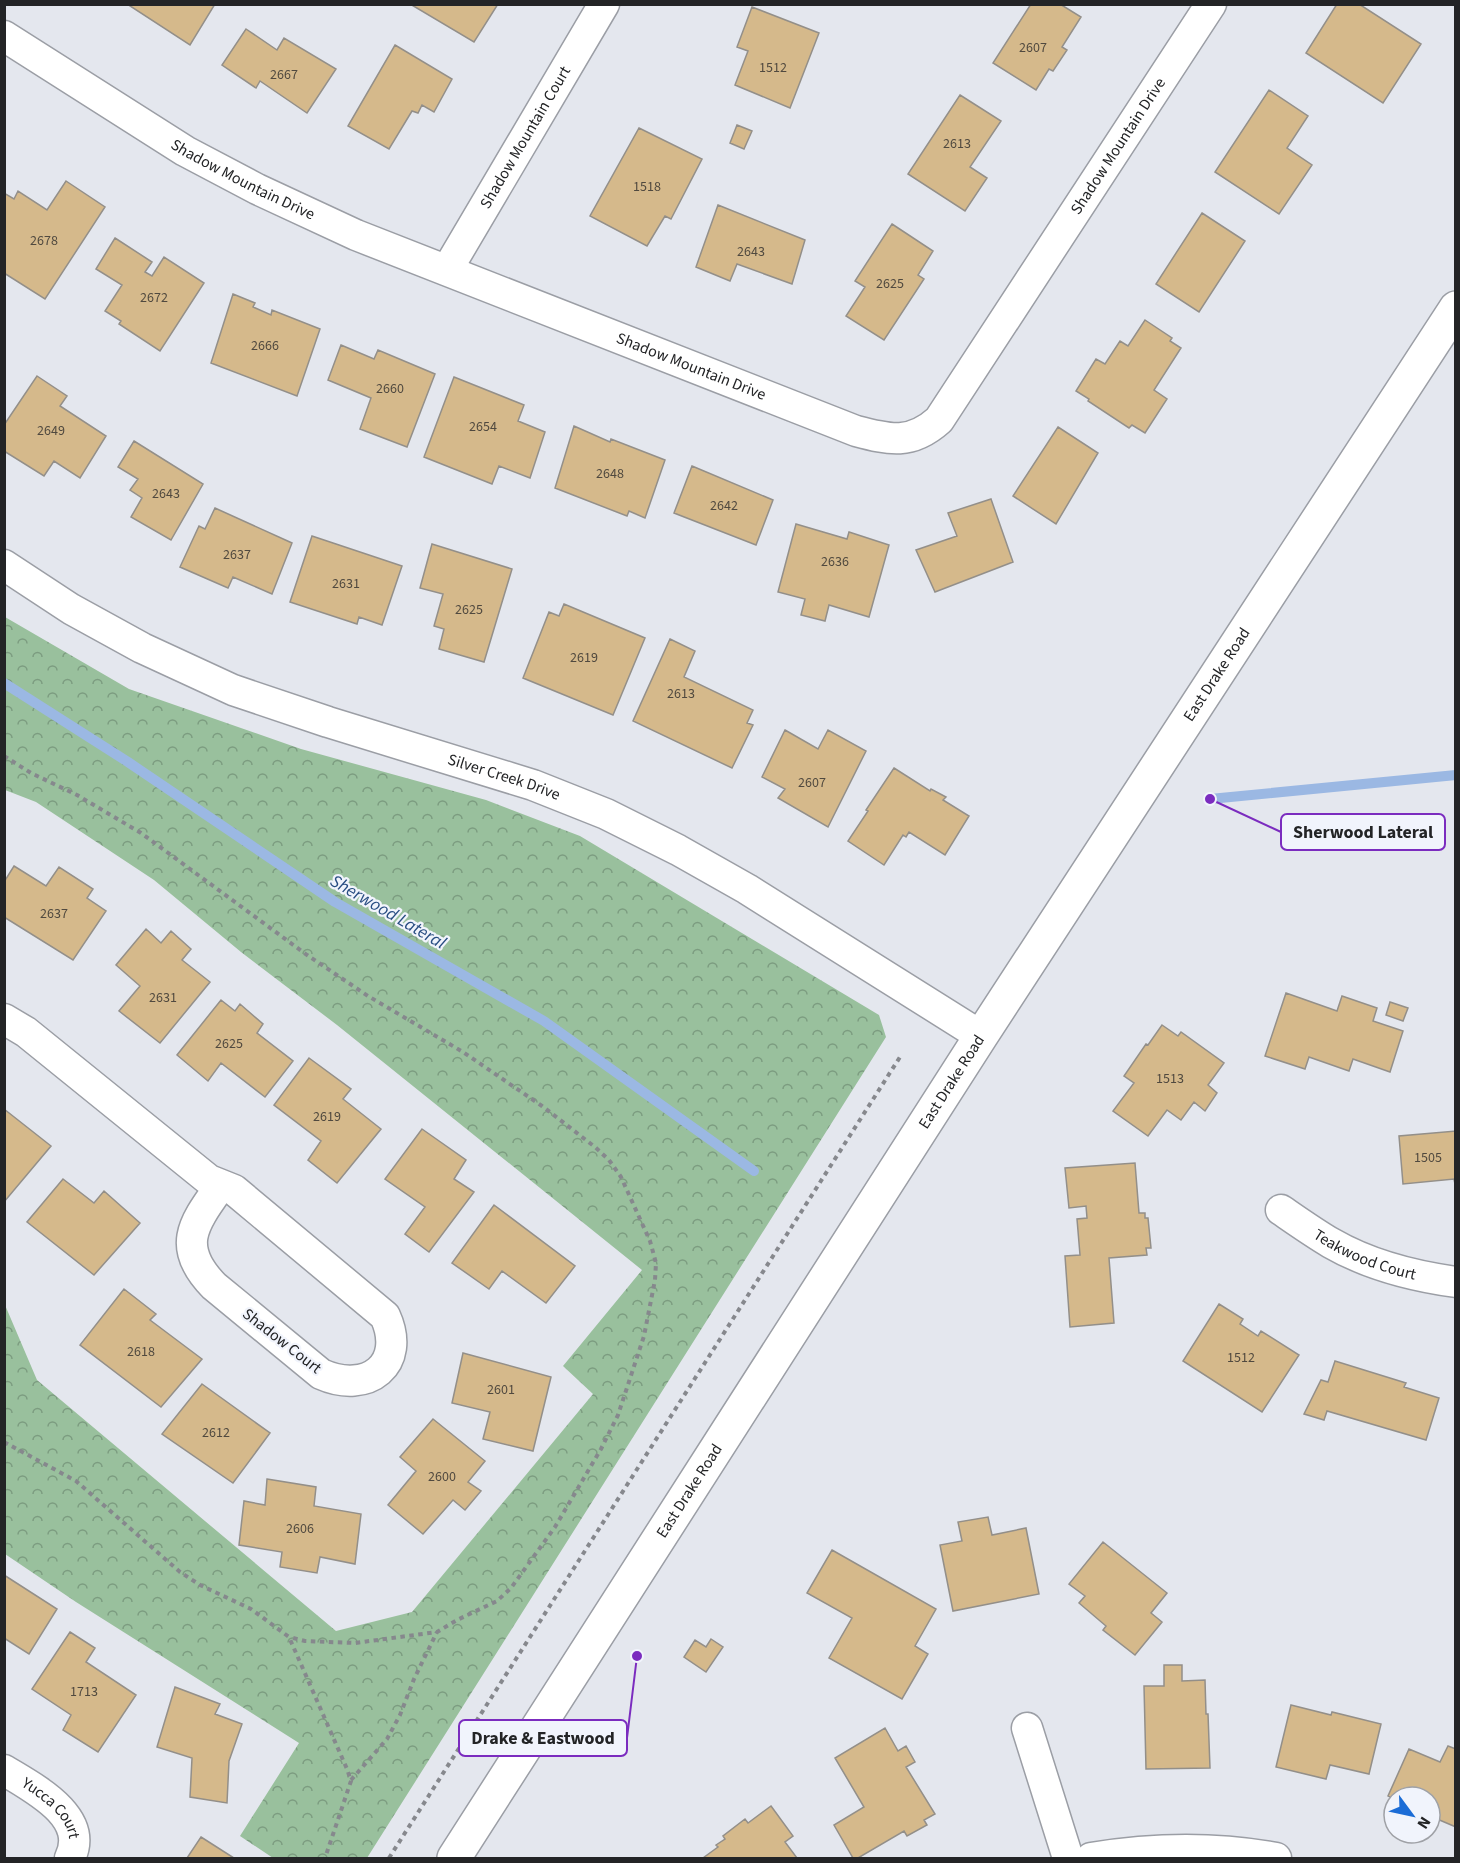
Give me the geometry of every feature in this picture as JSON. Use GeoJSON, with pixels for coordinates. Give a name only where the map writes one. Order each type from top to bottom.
{"type":"FeatureCollection","features":[{"type":"Feature","properties":{"kind":"main road","name":"East Drake Road"},"geometry":{"type":"LineString","coordinates":[[454,1858],[981,1036],[1455,308]]}},
{"type":"Feature","properties":{"kind":"street","name":"Shadow Mountain Court"},"geometry":{"type":"LineString","coordinates":[[447,270],[604,4]]}},
{"type":"Feature","properties":{"kind":"street","name":"Shadow Mountain Drive"},"geometry":{"type":"LineString","coordinates":[[4,36],[185,151],[257,189],[356,235],[856,431],[882,438],[906,439],[928,430],[939,420],[1211,4]]}},
{"type":"Feature","properties":{"kind":"street","name":"Silver Creek Drive"},"geometry":{"type":"LineString","coordinates":[[4,565],[71,609],[142,648],[234,690],[328,722],[533,785],[606,814],[678,850],[747,889],[981,1036]]}},
{"type":"Feature","properties":{"kind":"street","name":"Shadow Court"},"geometry":{"type":"LineString","coordinates":[[4,1019],[26,1032],[209,1180],[222,1185],[234,1190],[386,1316],[392,1332],[392,1348],[378,1373],[366,1380],[353,1382],[336,1380],[321,1374],[213,1286],[200,1272],[193,1254],[192,1240],[195,1226],[200,1215],[222,1185]]}},
{"type":"Feature","properties":{"kind":"street","name":"Teakwood Court"},"geometry":{"type":"LineString","coordinates":[[1281,1210],[1332,1244],[1372,1263],[1424,1278],[1455,1282]]}},
{"type":"Feature","properties":{"kind":"street"},"geometry":{"type":"LineString","coordinates":[[1027,1728],[1068,1858]]}},
{"type":"Feature","properties":{"kind":"street","name":"Yucca Court"},"geometry":{"type":"LineString","coordinates":[[4,1770],[54,1804],[69,1821],[75,1838],[70,1858]]}},
{"type":"Feature","properties":{"kind":"street"},"geometry":{"type":"LineString","coordinates":[[1091,1858],[1131,1852],[1185,1850],[1276,1858]]}},
{"type":"Feature","properties":{"kind":"path"},"geometry":{"type":"LineString","coordinates":[[4,756],[31,773],[77,795],[159,845],[178,862],[307,955],[368,996],[463,1052],[542,1106],[595,1147],[609,1160],[621,1177],[650,1241],[656,1263],[644,1336],[618,1415],[555,1527],[511,1588],[497,1600],[437,1632],[355,1643],[305,1641],[289,1637],[251,1610],[200,1585],[180,1572],[76,1481],[4,1442]]}},
{"type":"Feature","properties":{"kind":"path"},"geometry":{"type":"LineString","coordinates":[[389,1858],[900,1057]]}},
{"type":"Feature","properties":{"kind":"path"},"geometry":{"type":"LineString","coordinates":[[325,1858],[351,1780],[393,1729],[437,1632]]}},
{"type":"Feature","properties":{"kind":"path"},"geometry":{"type":"LineString","coordinates":[[289,1637],[351,1780]]}},
{"type":"Feature","properties":{"kind":"green space"},"geometry":{"type":"Polygon","coordinates":[[[5,617],[129,689],[301,749],[486,800],[580,836],[879,1015],[886,1037],[367,1858],[273,1858],[240,1836],[299,1743],[76,1602],[5,1554],[5,1305],[37,1380],[336,1631],[412,1612],[593,1394],[563,1366],[642,1270],[337,1025],[241,952],[154,880],[36,802],[5,790],[5,617]]]}},
{"type":"Feature","properties":{"kind":"building"},"geometry":{"type":"Polygon","coordinates":[[[127,4],[215,4],[190,45],[127,4]]]}},
{"type":"Feature","properties":{"kind":"building"},"geometry":{"type":"Polygon","coordinates":[[[410,4],[498,4],[474,42],[410,4]]]}},
{"type":"Feature","properties":{"kind":"building"},"geometry":{"type":"Polygon","coordinates":[[[1031,4],[1060,4],[1081,17],[1062,47],[1067,50],[1053,71],[1049,69],[1036,90],[993,63],[1031,4]]]}},
{"type":"Feature","properties":{"kind":"building"},"geometry":{"type":"Polygon","coordinates":[[[1337,4],[1359,4],[1421,44],[1383,103],[1306,53],[1337,4]]]}},
{"type":"Feature","properties":{"kind":"building"},"geometry":{"type":"Polygon","coordinates":[[[752,7],[819,33],[790,108],[735,85],[748,51],[737,47],[752,7]]]}},
{"type":"Feature","properties":{"kind":"building"},"geometry":{"type":"Polygon","coordinates":[[[246,29],[277,50],[284,38],[336,69],[307,113],[260,81],[256,88],[222,65],[246,29]]]}},
{"type":"Feature","properties":{"kind":"building"},"geometry":{"type":"Polygon","coordinates":[[[395,45],[452,79],[434,112],[422,105],[418,113],[412,111],[389,149],[348,126],[395,45]]]}},
{"type":"Feature","properties":{"kind":"building"},"geometry":{"type":"Polygon","coordinates":[[[1269,90],[1308,116],[1287,148],[1312,165],[1279,214],[1215,172],[1269,90]]]}},
{"type":"Feature","properties":{"kind":"building"},"geometry":{"type":"Polygon","coordinates":[[[960,95],[1001,121],[970,167],[987,178],[965,211],[908,174],[960,95]]]}},
{"type":"Feature","properties":{"kind":"building"},"geometry":{"type":"Polygon","coordinates":[[[737,125],[752,131],[744,149],[730,143],[737,125]]]}},
{"type":"Feature","properties":{"kind":"building"},"geometry":{"type":"Polygon","coordinates":[[[639,128],[702,159],[671,219],[665,216],[647,246],[590,216],[639,128]]]}},
{"type":"Feature","properties":{"kind":"building"},"geometry":{"type":"Polygon","coordinates":[[[66,181],[105,207],[45,299],[4,273],[4,193],[14,199],[18,191],[47,210],[66,181]]]}},
{"type":"Feature","properties":{"kind":"building"},"geometry":{"type":"Polygon","coordinates":[[[718,205],[805,240],[792,284],[737,264],[730,281],[696,267],[718,205]]]}},
{"type":"Feature","properties":{"kind":"building"},"geometry":{"type":"Polygon","coordinates":[[[1202,213],[1245,241],[1199,312],[1156,284],[1202,213]]]}},
{"type":"Feature","properties":{"kind":"building"},"geometry":{"type":"Polygon","coordinates":[[[892,224],[933,251],[918,275],[924,279],[884,340],[846,316],[865,287],[855,281],[892,224]]]}},
{"type":"Feature","properties":{"kind":"building"},"geometry":{"type":"Polygon","coordinates":[[[115,238],[152,262],[145,272],[152,276],[164,257],[204,283],[160,351],[119,324],[121,321],[105,311],[122,285],[96,269],[115,238]]]}},
{"type":"Feature","properties":{"kind":"building"},"geometry":{"type":"Polygon","coordinates":[[[233,294],[255,303],[253,307],[271,315],[272,310],[320,329],[297,396],[211,363],[233,294]]]}},
{"type":"Feature","properties":{"kind":"building"},"geometry":{"type":"Polygon","coordinates":[[[1145,320],[1172,338],[1170,341],[1181,348],[1154,390],[1167,399],[1145,433],[1132,425],[1129,428],[1076,391],[1096,359],[1105,364],[1120,341],[1128,346],[1145,320]]]}},
{"type":"Feature","properties":{"kind":"building"},"geometry":{"type":"Polygon","coordinates":[[[341,345],[374,359],[378,350],[435,374],[407,447],[360,429],[371,398],[328,380],[341,345]]]}},
{"type":"Feature","properties":{"kind":"building"},"geometry":{"type":"Polygon","coordinates":[[[37,376],[67,396],[60,406],[106,436],[80,478],[54,461],[44,476],[4,451],[4,425],[37,376]]]}},
{"type":"Feature","properties":{"kind":"building"},"geometry":{"type":"Polygon","coordinates":[[[454,377],[524,405],[518,421],[545,432],[530,478],[499,466],[492,484],[424,457],[454,377]]]}},
{"type":"Feature","properties":{"kind":"building"},"geometry":{"type":"Polygon","coordinates":[[[574,426],[610,442],[611,439],[665,460],[645,518],[629,511],[627,516],[555,488],[574,426]]]}},
{"type":"Feature","properties":{"kind":"building"},"geometry":{"type":"Polygon","coordinates":[[[1058,427],[1098,453],[1056,524],[1013,496],[1058,427]]]}},
{"type":"Feature","properties":{"kind":"building"},"geometry":{"type":"Polygon","coordinates":[[[134,441],[203,484],[171,540],[131,517],[142,498],[130,490],[138,479],[118,467],[134,441]]]}},
{"type":"Feature","properties":{"kind":"building"},"geometry":{"type":"Polygon","coordinates":[[[692,466],[773,500],[756,545],[674,513],[692,466]]]}},
{"type":"Feature","properties":{"kind":"building"},"geometry":{"type":"Polygon","coordinates":[[[991,499],[1013,562],[935,592],[916,550],[957,536],[948,513],[991,499]]]}},
{"type":"Feature","properties":{"kind":"building"},"geometry":{"type":"Polygon","coordinates":[[[215,508],[292,543],[272,594],[233,577],[228,588],[180,567],[199,526],[205,529],[215,508]]]}},
{"type":"Feature","properties":{"kind":"building"},"geometry":{"type":"Polygon","coordinates":[[[796,524],[847,539],[849,532],[889,545],[869,617],[829,605],[825,621],[801,615],[805,599],[778,592],[796,524]]]}},
{"type":"Feature","properties":{"kind":"building"},"geometry":{"type":"Polygon","coordinates":[[[312,536],[402,566],[382,625],[359,617],[357,624],[290,602],[312,536]]]}},
{"type":"Feature","properties":{"kind":"building"},"geometry":{"type":"Polygon","coordinates":[[[432,544],[512,569],[484,662],[439,649],[444,629],[434,626],[443,594],[420,588],[432,544]]]}},
{"type":"Feature","properties":{"kind":"building"},"geometry":{"type":"Polygon","coordinates":[[[564,604],[645,638],[613,715],[523,678],[549,612],[559,616],[564,604]]]}},
{"type":"Feature","properties":{"kind":"building"},"geometry":{"type":"Polygon","coordinates":[[[670,639],[695,651],[684,677],[753,710],[747,723],[753,725],[732,768],[633,721],[670,639]]]}},
{"type":"Feature","properties":{"kind":"building"},"geometry":{"type":"Polygon","coordinates":[[[785,730],[818,749],[828,730],[866,751],[828,827],[778,798],[785,789],[762,777],[785,730]]]}},
{"type":"Feature","properties":{"kind":"building"},"geometry":{"type":"Polygon","coordinates":[[[894,768],[930,791],[931,789],[946,797],[943,800],[969,816],[945,855],[909,832],[906,837],[903,835],[884,865],[848,841],[894,768]]]}},
{"type":"Feature","properties":{"kind":"building"},"geometry":{"type":"Polygon","coordinates":[[[14,866],[46,886],[59,867],[93,889],[87,898],[106,911],[73,960],[4,917],[4,882],[14,866]]]}},
{"type":"Feature","properties":{"kind":"building"},"geometry":{"type":"Polygon","coordinates":[[[146,929],[161,943],[171,931],[191,949],[182,960],[210,982],[160,1043],[119,1011],[140,986],[116,965],[146,929]]]}},
{"type":"Feature","properties":{"kind":"building"},"geometry":{"type":"Polygon","coordinates":[[[1286,993],[1337,1011],[1342,996],[1377,1008],[1373,1021],[1403,1031],[1390,1072],[1353,1059],[1349,1071],[1309,1057],[1305,1069],[1265,1056],[1286,993]]]}},
{"type":"Feature","properties":{"kind":"building"},"geometry":{"type":"Polygon","coordinates":[[[221,1000],[235,1011],[240,1004],[263,1024],[257,1033],[293,1061],[265,1097],[221,1063],[208,1081],[177,1055],[221,1000]]]}},
{"type":"Feature","properties":{"kind":"building"},"geometry":{"type":"Polygon","coordinates":[[[1390,1002],[1408,1008],[1403,1021],[1386,1015],[1390,1002]]]}},
{"type":"Feature","properties":{"kind":"building"},"geometry":{"type":"Polygon","coordinates":[[[1162,1025],[1178,1036],[1181,1032],[1224,1063],[1208,1085],[1217,1093],[1205,1111],[1194,1102],[1181,1120],[1167,1110],[1148,1136],[1113,1111],[1134,1083],[1124,1076],[1162,1025]]]}},
{"type":"Feature","properties":{"kind":"building"},"geometry":{"type":"Polygon","coordinates":[[[309,1058],[351,1089],[343,1099],[381,1129],[337,1183],[308,1160],[321,1141],[274,1105],[309,1058]]]}},
{"type":"Feature","properties":{"kind":"building"},"geometry":{"type":"Polygon","coordinates":[[[4,1109],[51,1146],[4,1202],[4,1109]]]}},
{"type":"Feature","properties":{"kind":"building"},"geometry":{"type":"Polygon","coordinates":[[[422,1129],[466,1160],[454,1179],[474,1192],[429,1252],[405,1234],[425,1207],[385,1179],[422,1129]]]}},
{"type":"Feature","properties":{"kind":"building"},"geometry":{"type":"Polygon","coordinates":[[[1456,1131],[1456,1189],[1454,1179],[1403,1184],[1399,1136],[1456,1131]]]}},
{"type":"Feature","properties":{"kind":"building"},"geometry":{"type":"Polygon","coordinates":[[[1135,1163],[1139,1213],[1145,1213],[1145,1218],[1148,1218],[1151,1248],[1146,1248],[1147,1255],[1109,1258],[1114,1323],[1070,1327],[1065,1256],[1080,1255],[1077,1219],[1087,1218],[1086,1206],[1069,1208],[1065,1168],[1135,1163]]]}},
{"type":"Feature","properties":{"kind":"building"},"geometry":{"type":"Polygon","coordinates":[[[63,1179],[94,1203],[104,1191],[140,1223],[94,1275],[27,1222],[63,1179]]]}},
{"type":"Feature","properties":{"kind":"building"},"geometry":{"type":"Polygon","coordinates":[[[494,1205],[575,1266],[546,1303],[502,1271],[489,1289],[452,1263],[494,1205]]]}},
{"type":"Feature","properties":{"kind":"building"},"geometry":{"type":"Polygon","coordinates":[[[124,1289],[156,1314],[150,1320],[202,1359],[161,1407],[80,1345],[124,1289]]]}},
{"type":"Feature","properties":{"kind":"building"},"geometry":{"type":"Polygon","coordinates":[[[1219,1304],[1243,1319],[1240,1324],[1258,1336],[1261,1331],[1299,1355],[1262,1412],[1183,1361],[1219,1304]]]}},
{"type":"Feature","properties":{"kind":"building"},"geometry":{"type":"Polygon","coordinates":[[[463,1353],[551,1377],[533,1451],[483,1439],[490,1412],[452,1403],[463,1353]]]}},
{"type":"Feature","properties":{"kind":"building"},"geometry":{"type":"Polygon","coordinates":[[[1335,1361],[1406,1383],[1404,1387],[1439,1398],[1426,1440],[1327,1411],[1324,1420],[1304,1414],[1321,1380],[1328,1382],[1335,1361]]]}},
{"type":"Feature","properties":{"kind":"building"},"geometry":{"type":"Polygon","coordinates":[[[202,1384],[270,1433],[233,1483],[162,1434],[202,1384]]]}},
{"type":"Feature","properties":{"kind":"building"},"geometry":{"type":"Polygon","coordinates":[[[433,1419],[485,1461],[468,1482],[481,1491],[465,1510],[453,1500],[423,1534],[388,1505],[416,1471],[400,1457],[433,1419]]]}},
{"type":"Feature","properties":{"kind":"building"},"geometry":{"type":"Polygon","coordinates":[[[267,1479],[316,1487],[314,1506],[361,1514],[355,1564],[320,1557],[317,1573],[280,1567],[282,1552],[239,1545],[244,1501],[265,1505],[267,1479]]]}},
{"type":"Feature","properties":{"kind":"building"},"geometry":{"type":"Polygon","coordinates":[[[988,1517],[992,1535],[1026,1528],[1039,1594],[953,1611],[940,1545],[962,1541],[958,1522],[988,1517]]]}},
{"type":"Feature","properties":{"kind":"building"},"geometry":{"type":"Polygon","coordinates":[[[1103,1542],[1167,1593],[1151,1613],[1162,1622],[1135,1655],[1103,1630],[1106,1626],[1079,1603],[1085,1596],[1069,1584],[1103,1542]]]}},
{"type":"Feature","properties":{"kind":"building"},"geometry":{"type":"Polygon","coordinates":[[[832,1550],[936,1609],[915,1646],[928,1654],[902,1699],[829,1658],[852,1618],[807,1593],[832,1550]]]}},
{"type":"Feature","properties":{"kind":"building"},"geometry":{"type":"Polygon","coordinates":[[[4,1575],[57,1609],[29,1654],[4,1638],[4,1575]]]}},
{"type":"Feature","properties":{"kind":"building"},"geometry":{"type":"Polygon","coordinates":[[[70,1632],[95,1648],[86,1662],[136,1695],[98,1752],[63,1730],[71,1715],[32,1689],[70,1632]]]}},
{"type":"Feature","properties":{"kind":"building"},"geometry":{"type":"Polygon","coordinates":[[[711,1639],[723,1647],[706,1672],[684,1657],[695,1640],[706,1647],[711,1639]]]}},
{"type":"Feature","properties":{"kind":"building"},"geometry":{"type":"Polygon","coordinates":[[[1164,1665],[1182,1665],[1182,1681],[1205,1680],[1210,1768],[1146,1769],[1144,1686],[1164,1686],[1164,1665]]]}},
{"type":"Feature","properties":{"kind":"building"},"geometry":{"type":"Polygon","coordinates":[[[175,1687],[220,1704],[215,1714],[242,1724],[229,1761],[227,1803],[190,1797],[192,1758],[157,1747],[175,1687]]]}},
{"type":"Feature","properties":{"kind":"building"},"geometry":{"type":"Polygon","coordinates":[[[1291,1705],[1381,1724],[1369,1774],[1330,1765],[1326,1779],[1276,1767],[1291,1705]]]}},
{"type":"Feature","properties":{"kind":"building"},"geometry":{"type":"Polygon","coordinates":[[[885,1728],[898,1751],[906,1746],[915,1762],[906,1767],[935,1814],[924,1820],[927,1825],[907,1836],[904,1831],[858,1858],[853,1858],[834,1825],[864,1807],[835,1758],[885,1728]]]}},
{"type":"Feature","properties":{"kind":"building"},"geometry":{"type":"Polygon","coordinates":[[[1448,1746],[1456,1749],[1456,1827],[1442,1821],[1442,1785],[1393,1785],[1409,1749],[1440,1762],[1448,1746]]]}},
{"type":"Feature","properties":{"kind":"building"},"geometry":{"type":"Polygon","coordinates":[[[771,1806],[793,1836],[785,1842],[797,1858],[703,1858],[718,1847],[716,1845],[725,1839],[723,1836],[745,1819],[748,1823],[771,1806]]]}},
{"type":"Feature","properties":{"kind":"building"},"geometry":{"type":"Polygon","coordinates":[[[201,1837],[234,1858],[187,1858],[201,1837]]]}},
{"type":"Feature","properties":{"kind":"waterway","name":"Sherwood Lateral"},"geometry":{"type":"LineString","coordinates":[[4,683],[128,762],[335,902],[544,1021],[754,1171]]}},
{"type":"Feature","properties":{"kind":"waterway","name":"Sherwood Lateral"},"geometry":{"type":"LineString","coordinates":[[1210,799],[1456,775]]}},
{"type":"Feature","properties":{"kind":"place","name":"Sherwood Lateral"},"geometry":{"type":"Point","coordinates":[1210,799]}},
{"type":"Feature","properties":{"kind":"place","name":"Drake & Eastwood"},"geometry":{"type":"Point","coordinates":[637,1656]}}]}
